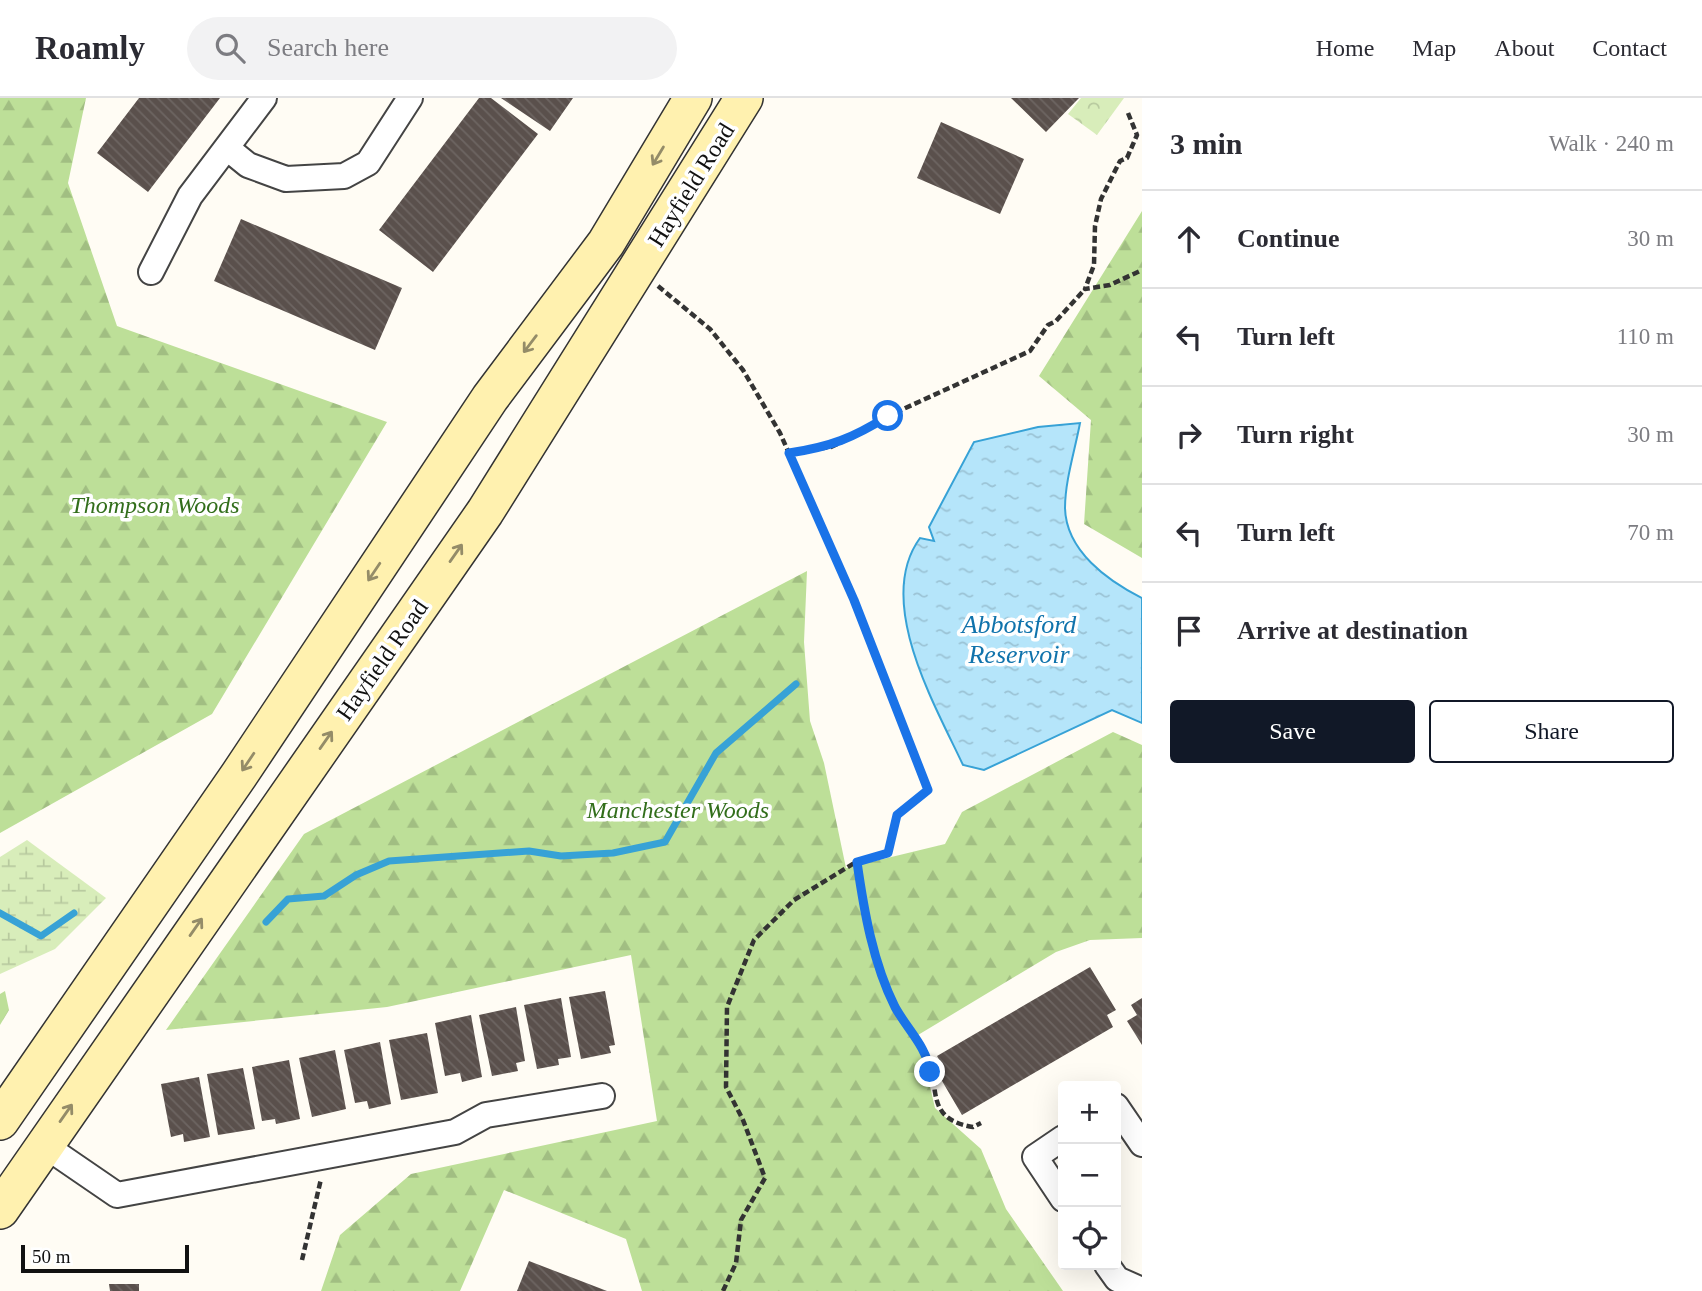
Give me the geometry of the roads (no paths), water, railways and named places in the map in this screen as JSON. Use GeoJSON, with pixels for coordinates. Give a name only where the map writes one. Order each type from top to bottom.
{"type":"FeatureCollection","features":[{"type":"Feature","properties":{"kind":"main road","name":"Hayfield Road"},"geometry":{"type":"LineString","coordinates":[[0,1121],[239,775],[490,398],[606,243],[693,98]]}},
{"type":"Feature","properties":{"kind":"main road","name":"Hayfield Road"},"geometry":{"type":"LineString","coordinates":[[0,1210],[485,512],[639,270],[744,98]]}},
{"type":"Feature","properties":{"kind":"street"},"geometry":{"type":"LineString","coordinates":[[151,272],[190,196],[264,98]]}},
{"type":"Feature","properties":{"kind":"street"},"geometry":{"type":"LineString","coordinates":[[227,148],[247,165],[286,179],[344,176],[368,163],[411,98]]}},
{"type":"Feature","properties":{"kind":"street"},"geometry":{"type":"LineString","coordinates":[[44,1145],[117,1195],[455,1132],[486,1115],[602,1096]]}},
{"type":"Feature","properties":{"kind":"street"},"geometry":{"type":"LineString","coordinates":[[1121,1113],[1142,1144]]}},
{"type":"Feature","properties":{"kind":"street"},"geometry":{"type":"LineString","coordinates":[[1058,1141],[1035,1157],[1058,1192]]}},
{"type":"Feature","properties":{"kind":"street"},"geometry":{"type":"LineString","coordinates":[[1110,1270],[1116,1279],[1142,1290]]}},
{"type":"Feature","properties":{"kind":"water","name":"Abbotsford Reservoir"},"geometry":{"type":"Polygon","coordinates":[[[1080,423],[1067,487],[1067,524],[1081,551],[1091,563],[1116,583],[1142,598],[1142,723],[1112,710],[984,770],[963,765],[914,653],[906,622],[903,592],[907,563],[920,538],[934,541],[929,527],[974,442],[1038,427],[1080,423]]]}},
{"type":"Feature","properties":{"kind":"waterway"},"geometry":{"type":"LineString","coordinates":[[266,922],[288,899],[324,896],[356,875],[389,861],[529,851],[561,856],[613,853],[665,842],[716,753],[796,684]]}},
{"type":"Feature","properties":{"kind":"waterway"},"geometry":{"type":"LineString","coordinates":[[0,913],[41,936],[74,913]]}},
{"type":"Feature","properties":{"kind":"park label","name":"Thompson Woods"},"geometry":{"type":"Point","coordinates":[155,505]}},
{"type":"Feature","properties":{"kind":"park label","name":"Manchester Woods"},"geometry":{"type":"Point","coordinates":[678,810]}}]}
